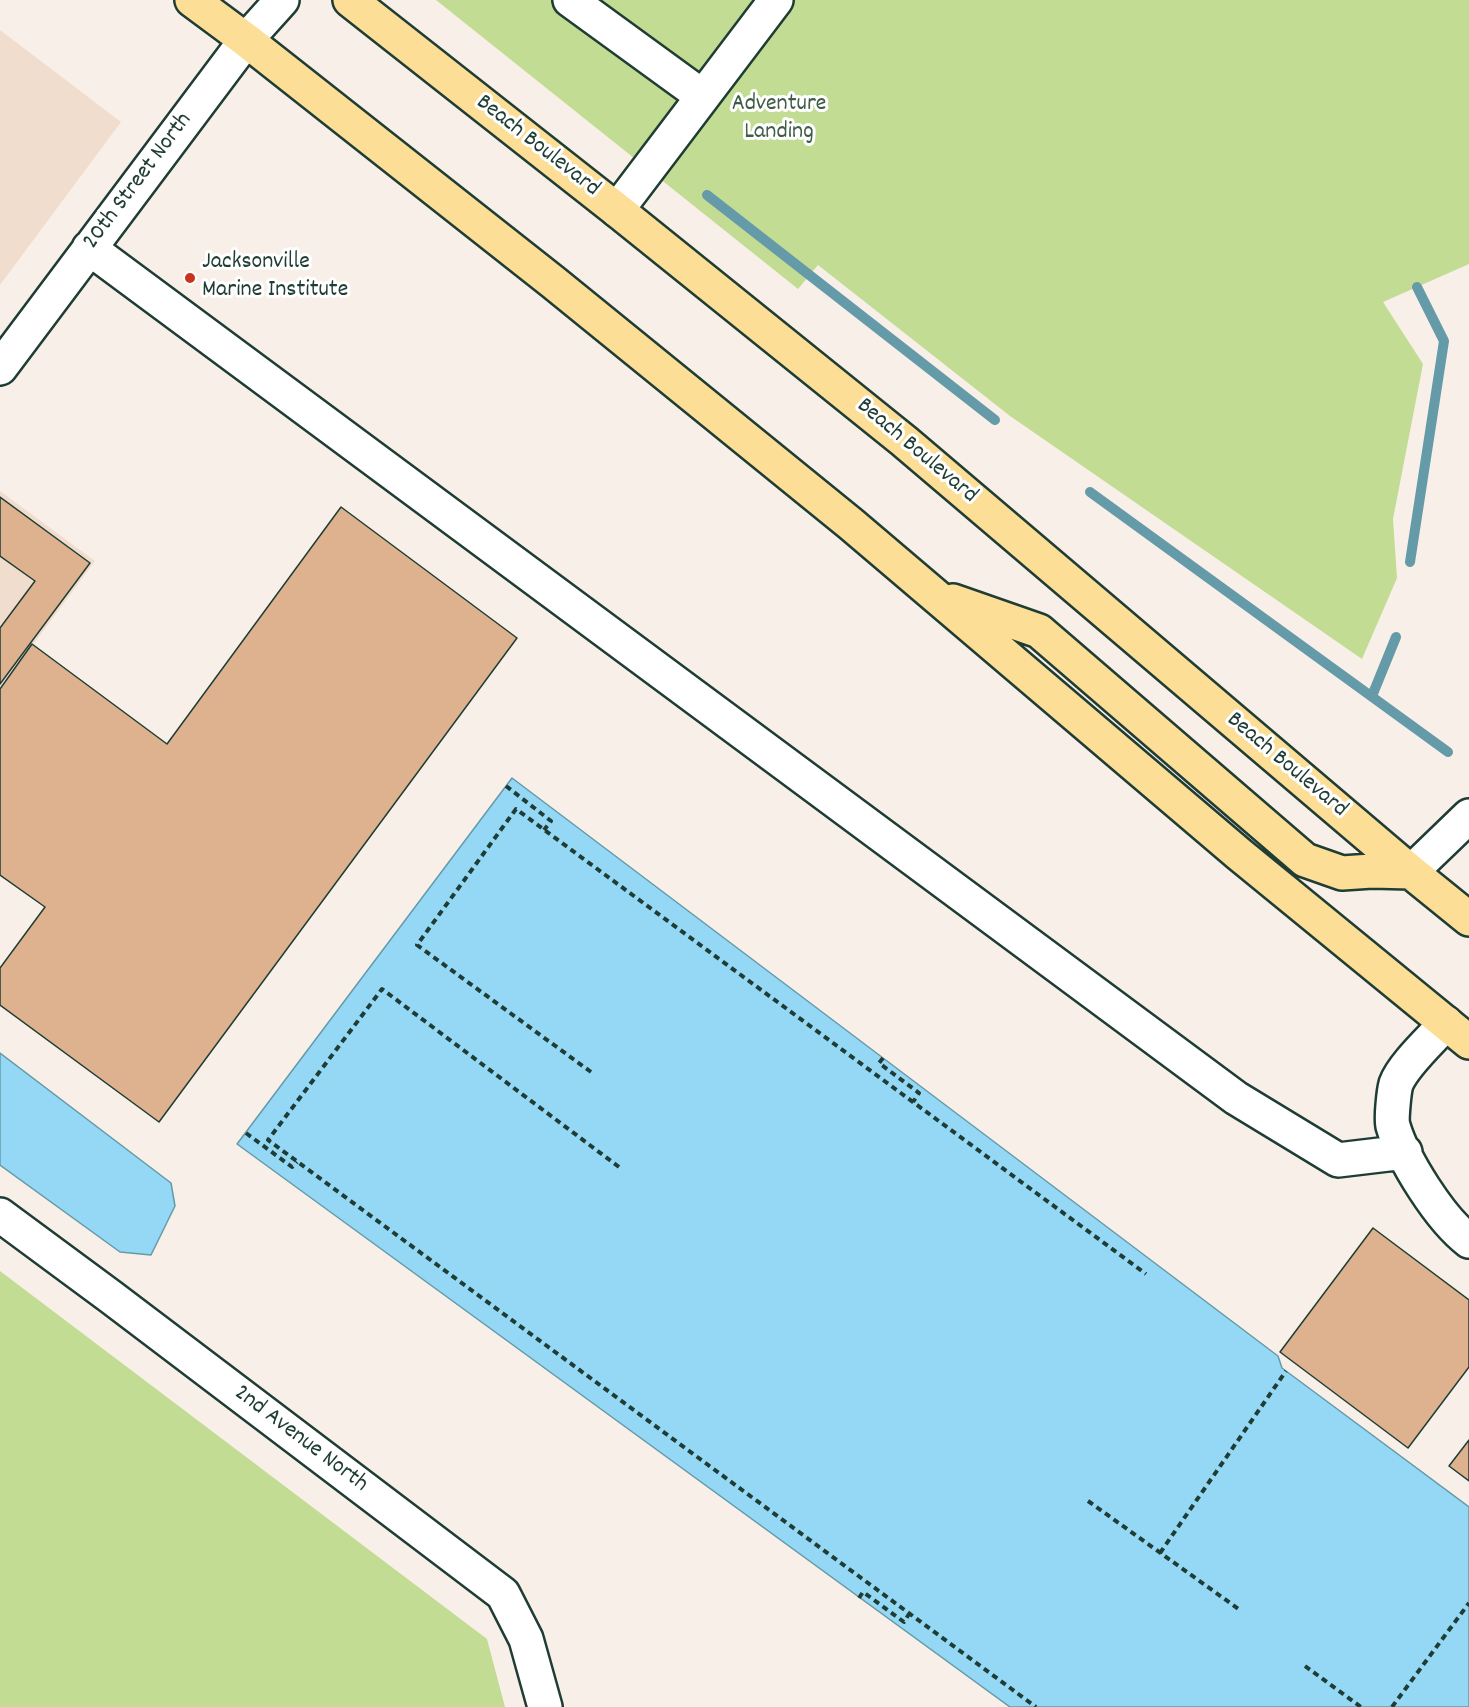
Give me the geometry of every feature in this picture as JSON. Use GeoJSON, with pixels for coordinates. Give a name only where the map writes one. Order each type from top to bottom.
{"type":"FeatureCollection","features":[{"type":"Feature","properties":{"kind":"highway"},"geometry":{"type":"LineString","coordinates":[[192,0],[553,282],[851,524],[1239,854],[1461,1027]]}},
{"type":"Feature","properties":{"kind":"highway","name":"Beach Boulevard"},"geometry":{"type":"LineString","coordinates":[[350,0],[904,441],[1469,919]]}},
{"type":"Feature","properties":{"kind":"highway"},"geometry":{"type":"LineString","coordinates":[[934,594],[1039,631],[1305,860],[1342,873],[1411,872]]}},
{"type":"Feature","properties":{"kind":"street","name":"20th Street North"},"geometry":{"type":"LineString","coordinates":[[0,368],[246,40],[282,0]]}},
{"type":"Feature","properties":{"kind":"street"},"geometry":{"type":"LineString","coordinates":[[570,0],[702,96]]}},
{"type":"Feature","properties":{"kind":"street"},"geometry":{"type":"LineString","coordinates":[[616,210],[776,0]]}},
{"type":"Feature","properties":{"kind":"street"},"geometry":{"type":"LineString","coordinates":[[89,248],[1236,1098],[1338,1160],[1405,1152]]}},
{"type":"Feature","properties":{"kind":"street"},"geometry":{"type":"LineString","coordinates":[[1411,872],[1469,816]]}},
{"type":"Feature","properties":{"kind":"street"},"geometry":{"type":"LineString","coordinates":[[1461,1027],[1411,1061],[1396,1084],[1392,1124],[1416,1177],[1458,1233],[1469,1241]]}},
{"type":"Feature","properties":{"kind":"street","name":"2nd Avenue North"},"geometry":{"type":"LineString","coordinates":[[0,1215],[503,1594],[526,1639],[545,1707]]}},
{"type":"Feature","properties":{"kind":"path"},"geometry":{"type":"LineString","coordinates":[[506,786],[551,821],[544,830]]}},
{"type":"Feature","properties":{"kind":"path"},"geometry":{"type":"LineString","coordinates":[[591,1072],[417,945],[516,809],[1146,1274]]}},
{"type":"Feature","properties":{"kind":"path"},"geometry":{"type":"LineString","coordinates":[[619,1167],[382,989],[268,1140],[1036,1707]]}},
{"type":"Feature","properties":{"kind":"path"},"geometry":{"type":"LineString","coordinates":[[883,1058],[879,1063],[919,1093],[913,1102]]}},
{"type":"Feature","properties":{"kind":"path"},"geometry":{"type":"LineString","coordinates":[[246,1133],[292,1167],[297,1162]]}},
{"type":"Feature","properties":{"kind":"path"},"geometry":{"type":"LineString","coordinates":[[1160,1553],[1286,1371]]}},
{"type":"Feature","properties":{"kind":"path"},"geometry":{"type":"LineString","coordinates":[[1088,1501],[1240,1610]]}},
{"type":"Feature","properties":{"kind":"path"},"geometry":{"type":"LineString","coordinates":[[859,1598],[863,1592],[904,1622],[909,1614]]}},
{"type":"Feature","properties":{"kind":"path"},"geometry":{"type":"LineString","coordinates":[[1392,1707],[1469,1603]]}},
{"type":"Feature","properties":{"kind":"path"},"geometry":{"type":"LineString","coordinates":[[1305,1666],[1361,1707]]}},
{"type":"Feature","properties":{"kind":"shaded area"},"geometry":{"type":"Polygon","coordinates":[[[0,30],[121,122],[0,285],[0,30]]]}},
{"type":"Feature","properties":{"kind":"shaded area"},"geometry":{"type":"Polygon","coordinates":[[[0,491],[95,561],[0,689],[0,491]]]}},
{"type":"Feature","properties":{"kind":"green space","name":"Adventure Landing"},"geometry":{"type":"Polygon","coordinates":[[[436,0],[1469,0],[1469,264],[1383,302],[1423,364],[1393,519],[1397,578],[1362,659],[1010,416],[818,265],[798,289],[436,0]]]}},
{"type":"Feature","properties":{"kind":"green space"},"geometry":{"type":"Polygon","coordinates":[[[0,1271],[487,1639],[505,1707],[0,1707],[0,1271]]]}},
{"type":"Feature","properties":{"kind":"water"},"geometry":{"type":"Polygon","coordinates":[[[512,778],[1278,1356],[1282,1368],[1469,1507],[1469,1707],[1010,1707],[237,1144],[512,778]]]}},
{"type":"Feature","properties":{"kind":"water"},"geometry":{"type":"Polygon","coordinates":[[[0,1053],[171,1183],[175,1206],[151,1255],[120,1252],[0,1165],[0,1053]]]}},
{"type":"Feature","properties":{"kind":"building"},"geometry":{"type":"Polygon","coordinates":[[[0,497],[90,563],[0,684],[0,628],[35,581],[0,556],[0,497]]]}},
{"type":"Feature","properties":{"kind":"building"},"geometry":{"type":"Polygon","coordinates":[[[341,507],[517,638],[159,1122],[0,1005],[0,968],[45,907],[0,875],[0,689],[32,644],[167,744],[341,507]]]}},
{"type":"Feature","properties":{"kind":"building"},"geometry":{"type":"Polygon","coordinates":[[[1373,1228],[1469,1300],[1469,1367],[1408,1448],[1280,1352],[1373,1228]]]}},
{"type":"Feature","properties":{"kind":"building"},"geometry":{"type":"Polygon","coordinates":[[[1469,1440],[1469,1481],[1449,1466],[1469,1440]]]}},
{"type":"Feature","properties":{"kind":"waterway"},"geometry":{"type":"LineString","coordinates":[[707,195],[995,420]]}},
{"type":"Feature","properties":{"kind":"waterway"},"geometry":{"type":"LineString","coordinates":[[1410,562],[1444,341],[1417,287]]}},
{"type":"Feature","properties":{"kind":"waterway"},"geometry":{"type":"LineString","coordinates":[[1090,492],[1448,752]]}},
{"type":"Feature","properties":{"kind":"waterway"},"geometry":{"type":"LineString","coordinates":[[1372,696],[1396,637]]}},
{"type":"Feature","properties":{"kind":"place","name":"Jacksonville Marine Institute"},"geometry":{"type":"Point","coordinates":[190,278]}}]}
